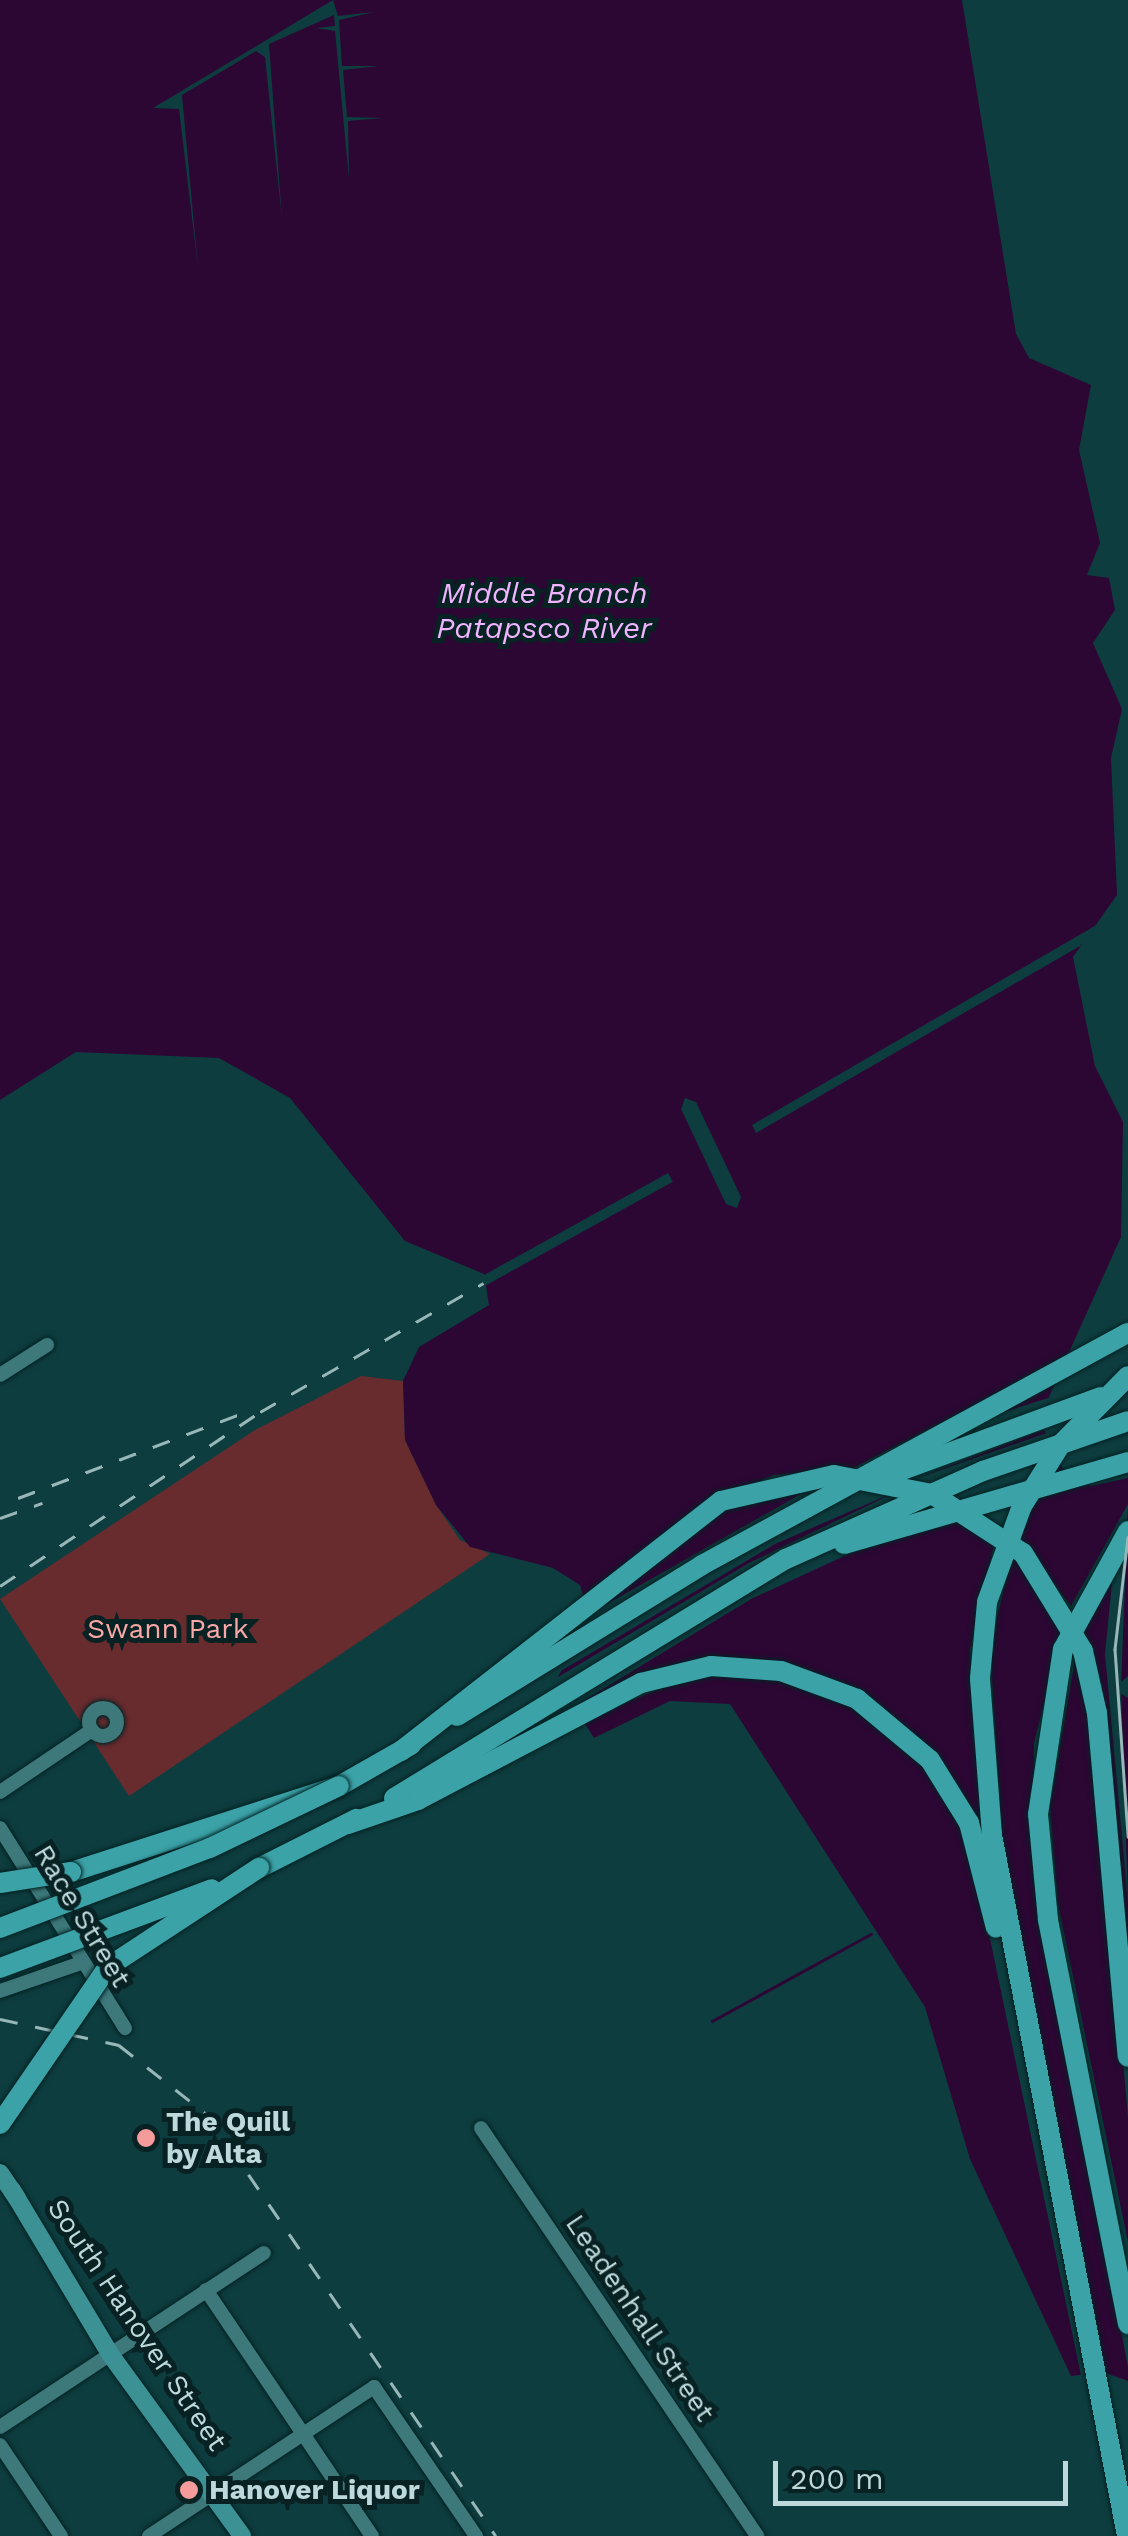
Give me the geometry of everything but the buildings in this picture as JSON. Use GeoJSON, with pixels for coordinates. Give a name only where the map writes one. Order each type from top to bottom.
{"type":"FeatureCollection","features":[{"type":"Feature","properties":{"kind":"highway"},"geometry":{"type":"LineString","coordinates":[[0,1928],[210,1848],[339,1786],[764,1531],[1128,1333]]}},
{"type":"Feature","properties":{"kind":"highway"},"geometry":{"type":"LineString","coordinates":[[1128,1376],[1028,1494],[994,1574],[980,1652],[992,1836],[1128,2536]]}},
{"type":"Feature","properties":{"kind":"highway"},"geometry":{"type":"LineString","coordinates":[[764,1531],[948,1450],[1128,1389]]}},
{"type":"Feature","properties":{"kind":"highway"},"geometry":{"type":"LineString","coordinates":[[0,1968],[259,1868],[348,1824],[662,1632],[884,1512],[1128,1421]]}},
{"type":"Feature","properties":{"kind":"highway"},"geometry":{"type":"LineString","coordinates":[[662,1632],[890,1527],[1128,1462]]}},
{"type":"Feature","properties":{"kind":"highway"},"geometry":{"type":"LineString","coordinates":[[401,1751],[721,1502],[834,1475],[932,1494],[1022,1554],[1083,1650],[1097,1714],[1128,2057]]}},
{"type":"Feature","properties":{"kind":"highway"},"geometry":{"type":"LineString","coordinates":[[1128,1532],[1063,1650],[1038,1814],[1048,1920],[1128,2324]]}},
{"type":"Feature","properties":{"kind":"highway"},"geometry":{"type":"LineString","coordinates":[[348,1824],[418,1800],[672,1673],[763,1668],[857,1699],[919,1747],[969,1823],[1060,2196]]}},
{"type":"Feature","properties":{"kind":"highway"},"geometry":{"type":"LineString","coordinates":[[0,1883],[152,1853],[339,1786]]}},
{"type":"Feature","properties":{"kind":"highway"},"geometry":{"type":"LineString","coordinates":[[0,2124],[108,1967],[259,1868]]}},
{"type":"Feature","properties":{"kind":"main road","name":"South Hanover Street"},"geometry":{"type":"LineString","coordinates":[[0,2173],[6,2194],[242,2536]]}},
{"type":"Feature","properties":{"kind":"street"},"geometry":{"type":"LineString","coordinates":[[0,1376],[47,1344]]}},
{"type":"Feature","properties":{"kind":"street"},"geometry":{"type":"LineString","coordinates":[[0,1792],[92,1730]]}},
{"type":"Feature","properties":{"kind":"street","name":"Race Street"},"geometry":{"type":"LineString","coordinates":[[0,1828],[78,1964],[124,2028]]}},
{"type":"Feature","properties":{"kind":"street"},"geometry":{"type":"LineString","coordinates":[[0,1991],[78,1964]]}},
{"type":"Feature","properties":{"kind":"street","name":"Leadenhall Street"},"geometry":{"type":"LineString","coordinates":[[481,2128],[758,2536]]}},
{"type":"Feature","properties":{"kind":"street"},"geometry":{"type":"LineString","coordinates":[[0,2427],[264,2253]]}},
{"type":"Feature","properties":{"kind":"street"},"geometry":{"type":"LineString","coordinates":[[206,2290],[372,2536]]}},
{"type":"Feature","properties":{"kind":"street"},"geometry":{"type":"LineString","coordinates":[[149,2536],[374,2387],[472,2531],[456,2536]]}},
{"type":"Feature","properties":{"kind":"street"},"geometry":{"type":"LineString","coordinates":[[0,2445],[62,2536]]}},
{"type":"Feature","properties":{"kind":"green space","name":"Swann Park"},"geometry":{"type":"Polygon","coordinates":[[[361,1376],[403,1381],[405,1440],[436,1505],[460,1540],[490,1554],[129,1796],[0,1599],[255,1430],[361,1376]]]}},
{"type":"Feature","properties":{"kind":"water","name":"Middle Branch Patapsco River"},"geometry":{"type":"Polygon","coordinates":[[[0,0],[962,0],[1016,334],[1029,358],[1091,385],[1079,450],[1100,543],[1087,575],[1109,578],[1115,610],[1093,643],[1122,709],[1111,758],[1117,895],[1073,957],[1095,1066],[1123,1122],[1121,1237],[1039,1419],[1063,1469],[1091,1486],[1128,1478],[1128,1676],[1113,1689],[1128,1698],[1128,2381],[1103,2372],[1071,2376],[970,2159],[925,2007],[730,1704],[670,1701],[594,1738],[557,1679],[589,1619],[580,1585],[553,1568],[470,1547],[436,1505],[405,1440],[403,1381],[419,1347],[489,1305],[484,1274],[405,1241],[290,1098],[219,1058],[76,1052],[0,1100],[0,0]]]}},
{"type":"Feature","properties":{"kind":"pier"},"geometry":{"type":"Polygon","coordinates":[[[333,0],[338,16],[374,12],[339,20],[342,66],[379,66],[343,70],[347,117],[383,118],[348,121],[349,179],[335,31],[316,28],[335,26],[334,15],[269,44],[282,219],[265,57],[256,51],[182,95],[198,268],[179,109],[153,108],[333,0]]]}},
{"type":"Feature","properties":{"kind":"pier"},"geometry":{"type":"Polygon","coordinates":[[[1112,916],[1080,946],[756,1133],[752,1125],[1112,916]]]}},
{"type":"Feature","properties":{"kind":"pier"},"geometry":{"type":"Polygon","coordinates":[[[685,1098],[696,1102],[741,1197],[737,1208],[726,1204],[681,1109],[685,1098]]]}},
{"type":"Feature","properties":{"kind":"pier"},"geometry":{"type":"Polygon","coordinates":[[[668,1173],[673,1182],[486,1285],[481,1277],[668,1173]]]}},
{"type":"Feature","properties":{"kind":"pier"},"geometry":{"type":"Polygon","coordinates":[[[1067,1358],[1058,1377],[986,1418],[1048,1398],[1046,1429],[915,1479],[1047,1433],[1064,1462],[1051,1475],[1073,1469],[1088,1478],[1040,1490],[1017,1538],[1071,1606],[1128,1504],[1121,1688],[1128,1903],[1105,1654],[1113,1572],[1083,1630],[1103,1713],[1128,1986],[1128,2117],[1092,1714],[1077,1647],[1050,1807],[1058,1904],[1128,2242],[1128,2367],[1033,1876],[1034,1743],[1065,1621],[1013,1551],[990,1647],[1002,1841],[1107,2378],[1082,2380],[973,1857],[936,1778],[855,1705],[783,1677],[688,1677],[575,1724],[567,1714],[690,1664],[811,1673],[860,1694],[918,1738],[982,1842],[970,1650],[996,1536],[962,1513],[866,1546],[751,1599],[565,1712],[553,1680],[749,1563],[902,1489],[775,1544],[554,1675],[584,1617],[824,1481],[771,1488],[705,1515],[583,1614],[580,1602],[694,1509],[774,1475],[851,1469],[1067,1358]]]}},
{"type":"Feature","properties":{"kind":"waterway"},"geometry":{"type":"LineString","coordinates":[[712,2021],[871,1934]]}},
{"type":"Feature","properties":{"kind":"tram line"},"geometry":{"type":"LineString","coordinates":[[1128,1537],[1115,1649],[1128,1837]]}},
{"type":"Feature","properties":{"kind":"railway"},"geometry":{"type":"LineString","coordinates":[[0,1586],[260,1412],[483,1283]]}},
{"type":"Feature","properties":{"kind":"railway"},"geometry":{"type":"LineString","coordinates":[[18,1498],[240,1414]]}},
{"type":"Feature","properties":{"kind":"railway"},"geometry":{"type":"LineString","coordinates":[[0,1518],[42,1503]]}},
{"type":"Feature","properties":{"kind":"railway"},"geometry":{"type":"LineString","coordinates":[[0,2019],[119,2045],[208,2115],[496,2536]]}},
{"type":"Feature","properties":{"kind":"place","name":"The Quill by Alta"},"geometry":{"type":"Point","coordinates":[146,2138]}},
{"type":"Feature","properties":{"kind":"place","name":"Hanover Liquor"},"geometry":{"type":"Point","coordinates":[189,2490]}}]}
